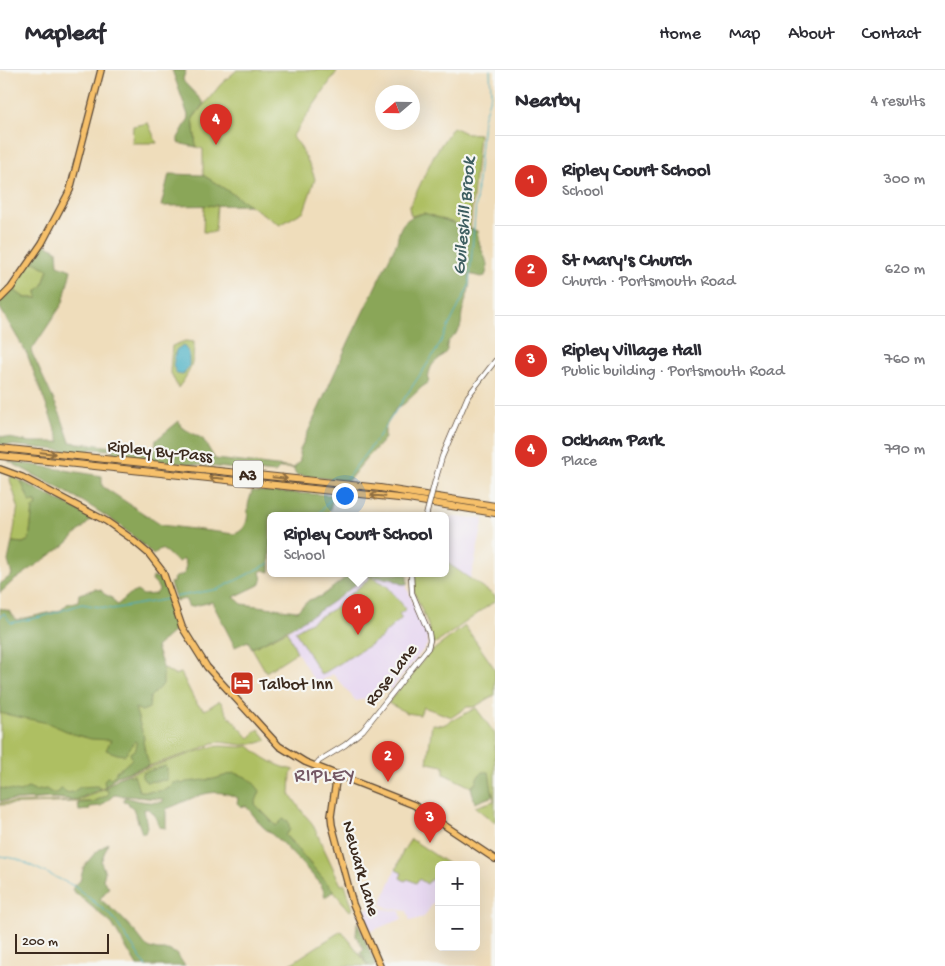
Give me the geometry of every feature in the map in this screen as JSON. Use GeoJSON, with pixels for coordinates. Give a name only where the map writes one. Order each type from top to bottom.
{"type":"FeatureCollection","features":[{"type":"Feature","properties":{"kind":"highway","name":"Ripley By-Pass"},"geometry":{"type":"LineString","coordinates":[[0,448],[370,487],[495,505]]}},
{"type":"Feature","properties":{"kind":"highway","name":"Ripley By-Pass"},"geometry":{"type":"LineString","coordinates":[[0,456],[408,499],[495,513]]}},
{"type":"Feature","properties":{"kind":"main road"},"geometry":{"type":"LineString","coordinates":[[0,299],[11,288],[42,243],[70,190],[96,96],[101,70]]}},
{"type":"Feature","properties":{"kind":"main road"},"geometry":{"type":"LineString","coordinates":[[0,469],[22,477],[87,511],[129,537],[149,554],[161,569],[184,631],[212,673],[279,746],[300,760],[414,805],[495,859]]}},
{"type":"Feature","properties":{"kind":"main road","name":"Newark Lane"},"geometry":{"type":"LineString","coordinates":[[337,774],[331,816],[332,825],[353,904],[380,966]]}},
{"type":"Feature","properties":{"kind":"street"},"geometry":{"type":"LineString","coordinates":[[427,512],[442,457],[468,396],[495,361]]}},
{"type":"Feature","properties":{"kind":"street","name":"Rose Lane"},"geometry":{"type":"LineString","coordinates":[[315,766],[319,761],[345,745],[363,730],[428,648],[430,640],[412,593],[411,577]]}},
{"type":"Feature","properties":{"kind":"shaded area"},"geometry":{"type":"Polygon","coordinates":[[[449,517],[484,518],[470,578],[449,564],[449,517]]]}},
{"type":"Feature","properties":{"kind":"shaded area"},"geometry":{"type":"Polygon","coordinates":[[[367,577],[384,577],[401,584],[407,584],[407,589],[413,603],[426,627],[428,644],[391,690],[383,683],[370,698],[356,701],[333,674],[316,684],[287,631],[367,577]]]}},
{"type":"Feature","properties":{"kind":"shaded area"},"geometry":{"type":"Polygon","coordinates":[[[411,839],[444,861],[435,861],[435,900],[424,917],[410,921],[407,911],[388,908],[381,904],[403,851],[411,839]]]}},
{"type":"Feature","properties":{"kind":"shaded area"},"geometry":{"type":"Polygon","coordinates":[[[376,904],[384,909],[400,911],[402,919],[365,933],[357,914],[376,904]]]}},
{"type":"Feature","properties":{"kind":"green space"},"geometry":{"type":"Polygon","coordinates":[[[172,70],[186,70],[184,82],[204,103],[193,118],[196,147],[178,143],[178,138],[189,118],[172,70]]]}},
{"type":"Feature","properties":{"kind":"green space"},"geometry":{"type":"Polygon","coordinates":[[[237,70],[338,70],[292,137],[299,144],[315,179],[304,211],[280,225],[203,175],[203,149],[196,147],[193,118],[221,84],[237,70]]]}},
{"type":"Feature","properties":{"kind":"green space"},"geometry":{"type":"Polygon","coordinates":[[[148,123],[157,143],[132,143],[133,126],[148,123]]]}},
{"type":"Feature","properties":{"kind":"green space"},"geometry":{"type":"Polygon","coordinates":[[[453,127],[465,133],[479,134],[470,229],[424,213],[411,216],[409,208],[434,155],[453,127]]]}},
{"type":"Feature","properties":{"kind":"green space"},"geometry":{"type":"Polygon","coordinates":[[[169,174],[203,175],[250,205],[161,206],[169,174]]]}},
{"type":"Feature","properties":{"kind":"green space"},"geometry":{"type":"Polygon","coordinates":[[[204,205],[217,206],[215,232],[203,232],[204,205]]]}},
{"type":"Feature","properties":{"kind":"green space"},"geometry":{"type":"Polygon","coordinates":[[[424,213],[477,231],[486,262],[485,276],[469,274],[469,289],[462,313],[461,326],[449,340],[445,353],[431,367],[428,383],[404,404],[396,408],[385,428],[385,438],[348,481],[296,475],[293,468],[280,468],[275,473],[112,456],[113,450],[90,449],[89,453],[0,444],[0,436],[29,442],[60,442],[27,354],[0,308],[0,299],[11,288],[25,298],[38,298],[37,291],[43,285],[48,269],[30,260],[42,243],[57,250],[58,265],[71,270],[63,303],[31,351],[61,416],[70,442],[152,451],[155,448],[156,440],[179,421],[181,427],[203,439],[215,459],[294,468],[300,461],[299,452],[349,341],[397,242],[404,222],[424,213]]]}},
{"type":"Feature","properties":{"kind":"green space"},"geometry":{"type":"Polygon","coordinates":[[[32,261],[48,269],[43,285],[37,291],[38,298],[25,298],[12,289],[32,261]]]}},
{"type":"Feature","properties":{"kind":"green space"},"geometry":{"type":"Polygon","coordinates":[[[185,341],[194,342],[193,356],[189,372],[178,388],[170,371],[172,346],[185,341]]]}},
{"type":"Feature","properties":{"kind":"green space"},"geometry":{"type":"Polygon","coordinates":[[[8,461],[102,476],[102,486],[161,525],[234,534],[242,530],[246,524],[248,503],[252,491],[334,495],[328,512],[267,512],[267,571],[263,570],[260,572],[261,584],[234,597],[242,604],[297,611],[309,600],[322,596],[346,577],[364,577],[325,607],[282,633],[252,648],[248,641],[235,647],[212,602],[189,607],[185,599],[176,601],[170,583],[174,582],[173,579],[176,577],[184,574],[186,565],[184,559],[179,562],[160,549],[153,555],[120,526],[65,492],[8,461]]]}},
{"type":"Feature","properties":{"kind":"green space"},"geometry":{"type":"Polygon","coordinates":[[[11,476],[21,481],[30,502],[36,502],[37,505],[33,509],[29,540],[23,543],[12,542],[18,506],[10,480],[11,476]]]}},
{"type":"Feature","properties":{"kind":"green space"},"geometry":{"type":"Polygon","coordinates":[[[21,481],[93,518],[65,545],[12,582],[0,593],[0,584],[12,575],[8,561],[12,542],[23,543],[29,540],[33,508],[37,505],[36,502],[30,502],[21,481]]]}},
{"type":"Feature","properties":{"kind":"green space"},"geometry":{"type":"Polygon","coordinates":[[[449,564],[495,596],[495,601],[433,644],[427,622],[414,592],[415,577],[449,577],[449,564]]]}},
{"type":"Feature","properties":{"kind":"green space"},"geometry":{"type":"Polygon","coordinates":[[[153,577],[163,579],[177,628],[156,647],[163,667],[163,684],[150,697],[149,708],[142,711],[135,708],[144,738],[143,742],[149,765],[117,776],[105,787],[104,780],[107,777],[111,778],[116,774],[116,771],[132,759],[130,753],[136,749],[137,743],[135,741],[125,755],[117,754],[106,750],[111,740],[91,739],[73,734],[48,723],[0,713],[0,608],[9,611],[17,620],[61,610],[67,604],[78,601],[79,594],[95,589],[101,590],[104,594],[111,597],[117,605],[130,594],[137,591],[143,595],[156,594],[159,590],[152,581],[153,577]]]}},
{"type":"Feature","properties":{"kind":"green space"},"geometry":{"type":"Polygon","coordinates":[[[371,577],[387,586],[406,609],[399,614],[402,618],[381,638],[321,675],[295,631],[333,609],[371,577]]]}},
{"type":"Feature","properties":{"kind":"green space"},"geometry":{"type":"Polygon","coordinates":[[[374,577],[407,577],[407,584],[401,584],[392,579],[374,577]]]}},
{"type":"Feature","properties":{"kind":"green space"},"geometry":{"type":"Polygon","coordinates":[[[0,618],[155,647],[162,667],[174,675],[181,673],[196,703],[205,710],[219,701],[221,702],[227,714],[249,738],[259,729],[267,740],[243,745],[213,743],[196,751],[117,776],[103,788],[76,800],[54,798],[0,801],[0,618]]]}},
{"type":"Feature","properties":{"kind":"green space"},"geometry":{"type":"Polygon","coordinates":[[[465,626],[495,669],[495,695],[474,707],[467,707],[452,717],[423,707],[420,715],[407,713],[388,703],[428,654],[465,626]]]}},
{"type":"Feature","properties":{"kind":"green space"},"geometry":{"type":"Polygon","coordinates":[[[287,631],[297,652],[266,672],[252,648],[287,631]]]}},
{"type":"Feature","properties":{"kind":"green space"},"geometry":{"type":"Polygon","coordinates":[[[476,708],[495,734],[495,823],[475,807],[494,801],[488,772],[471,787],[444,774],[444,766],[427,763],[432,724],[443,725],[476,708]]]}},
{"type":"Feature","properties":{"kind":"green space"},"geometry":{"type":"Polygon","coordinates":[[[249,746],[270,761],[294,770],[291,774],[290,794],[312,823],[341,885],[345,884],[353,909],[350,911],[292,842],[255,804],[252,780],[158,799],[126,794],[108,795],[93,802],[0,805],[0,803],[77,801],[104,789],[120,777],[211,747],[249,746]]]}},
{"type":"Feature","properties":{"kind":"green space"},"geometry":{"type":"Polygon","coordinates":[[[165,766],[167,768],[167,780],[146,782],[142,777],[142,773],[165,766]]]}},
{"type":"Feature","properties":{"kind":"green space"},"geometry":{"type":"Polygon","coordinates":[[[482,772],[489,772],[493,796],[475,803],[471,787],[476,783],[477,778],[482,772]]]}},
{"type":"Feature","properties":{"kind":"green space"},"geometry":{"type":"Polygon","coordinates":[[[234,773],[246,777],[257,787],[260,791],[255,804],[276,826],[283,819],[288,821],[290,830],[285,835],[334,891],[325,897],[319,882],[282,843],[262,826],[246,806],[241,807],[237,803],[238,798],[228,794],[209,793],[166,809],[166,828],[159,827],[154,814],[149,809],[144,809],[147,827],[145,833],[142,833],[133,808],[128,802],[123,801],[125,797],[153,802],[163,802],[163,799],[114,795],[101,806],[79,811],[78,803],[93,802],[108,795],[108,791],[104,789],[118,778],[129,774],[130,776],[134,775],[139,791],[153,791],[167,789],[174,783],[179,782],[182,784],[214,779],[234,773]]]}},
{"type":"Feature","properties":{"kind":"green space"},"geometry":{"type":"Polygon","coordinates":[[[97,786],[101,789],[76,800],[54,798],[0,801],[0,788],[20,792],[28,788],[35,791],[46,789],[52,793],[58,793],[60,788],[66,793],[73,792],[80,787],[97,786]]]}},
{"type":"Feature","properties":{"kind":"green space"},"geometry":{"type":"Polygon","coordinates":[[[411,839],[444,861],[435,861],[435,882],[431,879],[427,884],[419,879],[416,883],[400,878],[402,873],[396,870],[403,851],[411,839]]]}},
{"type":"Feature","properties":{"kind":"green space"},"geometry":{"type":"Polygon","coordinates":[[[108,843],[101,862],[105,872],[103,880],[109,887],[100,899],[119,915],[147,947],[157,950],[168,950],[177,954],[185,966],[137,966],[112,924],[72,890],[80,881],[84,866],[95,853],[108,843]]]}},
{"type":"Feature","properties":{"kind":"green space"},"geometry":{"type":"Polygon","coordinates":[[[357,922],[376,966],[368,966],[360,952],[364,949],[356,936],[357,922]]]}},
{"type":"Feature","properties":{"kind":"green space"},"geometry":{"type":"Polygon","coordinates":[[[341,931],[368,966],[287,966],[341,931]]]}},
{"type":"Feature","properties":{"kind":"water"},"geometry":{"type":"Polygon","coordinates":[[[183,345],[189,353],[189,366],[183,375],[177,374],[173,366],[176,350],[183,345]]]}},
{"type":"Feature","properties":{"kind":"waterway","name":"Guileshill Brook"},"geometry":{"type":"LineString","coordinates":[[347,478],[379,436],[436,351],[469,286],[483,119],[491,94],[490,70]]}},
{"type":"Feature","properties":{"kind":"waterway","name":"Guileshill Brook"},"geometry":{"type":"LineString","coordinates":[[320,512],[333,496]]}},
{"type":"Feature","properties":{"kind":"waterway","name":"Guileshill Brook"},"geometry":{"type":"LineString","coordinates":[[175,597],[219,589],[267,565]]}},
{"type":"Feature","properties":{"kind":"waterway","name":"Guileshill Brook"},"geometry":{"type":"LineString","coordinates":[[0,617],[4,613],[11,623],[41,617],[82,604],[112,609],[168,599]]}},
{"type":"Feature","properties":{"kind":"waterway"},"geometry":{"type":"LineString","coordinates":[[0,856],[17,859],[74,886],[112,916],[146,966]]}},
{"type":"Feature","properties":{"kind":"place","name":"Ockham Park"},"geometry":{"type":"Point","coordinates":[216,145]}},
{"type":"Feature","properties":{"kind":"place","name":"Ripley Court School"},"geometry":{"type":"Point","coordinates":[358,635]}},
{"type":"Feature","properties":{"kind":"place","name":"Talbot Inn"},"geometry":{"type":"Point","coordinates":[242,683]}},
{"type":"Feature","properties":{"kind":"place","name":"St Mary's Church"},"geometry":{"type":"Point","coordinates":[388,782]}},
{"type":"Feature","properties":{"kind":"place","name":"Ripley Village Hall"},"geometry":{"type":"Point","coordinates":[430,843]}},
{"type":"Feature","properties":{"kind":"district","name":"RIPLEY"},"geometry":{"type":"Point","coordinates":[325,774]}}]}
